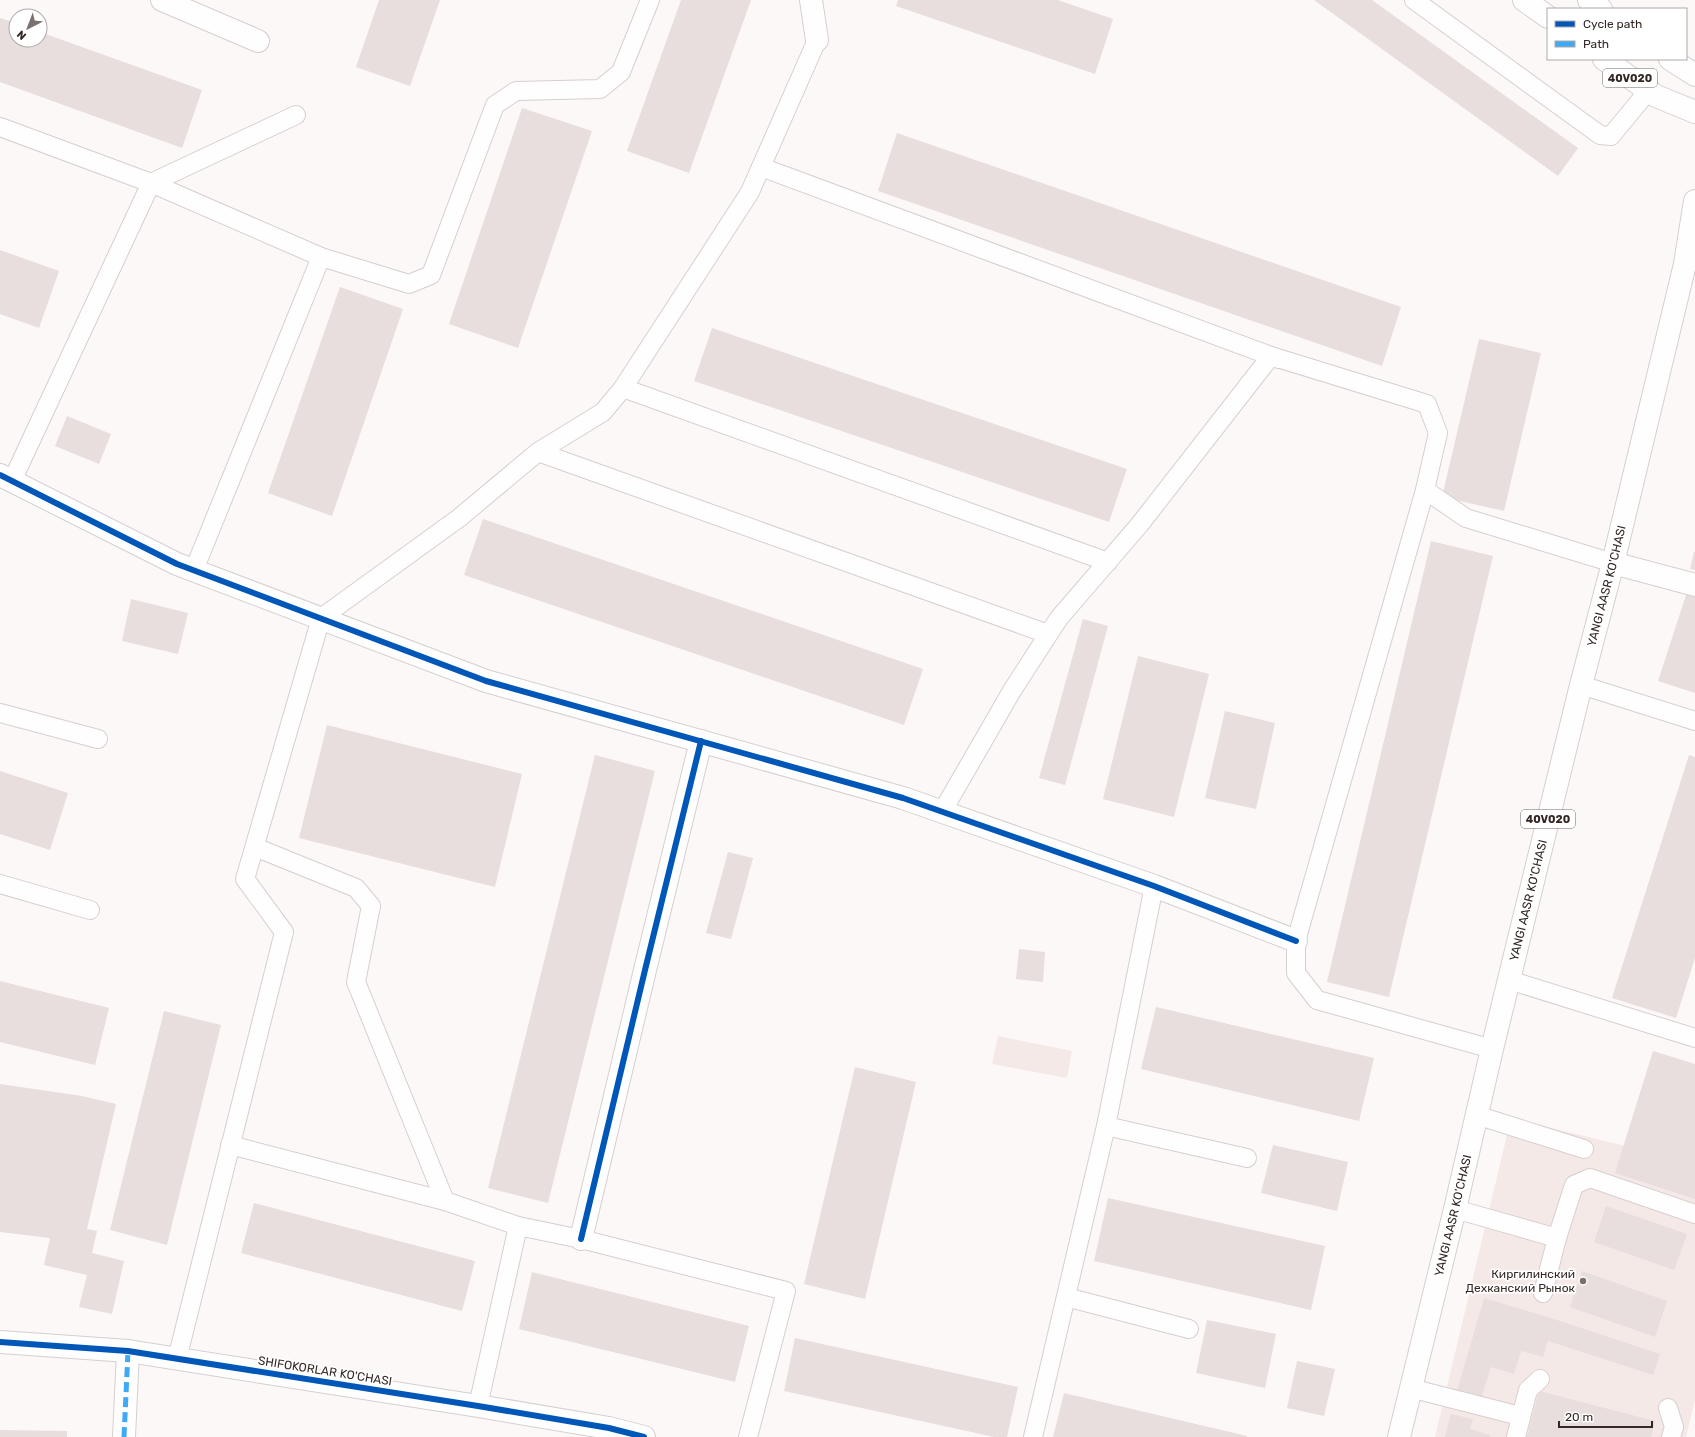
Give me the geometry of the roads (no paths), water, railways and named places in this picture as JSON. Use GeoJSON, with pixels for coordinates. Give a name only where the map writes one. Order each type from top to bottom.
{"type":"FeatureCollection","features":[{"type":"Feature","properties":{"kind":"street"},"geometry":{"type":"LineString","coordinates":[[162,0],[258,41]]}},
{"type":"Feature","properties":{"kind":"street"},"geometry":{"type":"LineString","coordinates":[[811,0],[817,40]]}},
{"type":"Feature","properties":{"kind":"street"},"geometry":{"type":"LineString","coordinates":[[1524,0],[1547,16]]}},
{"type":"Feature","properties":{"kind":"street"},"geometry":{"type":"LineString","coordinates":[[1588,0],[1600,8]]}},
{"type":"Feature","properties":{"kind":"street","name":"40V020"},"geometry":{"type":"LineString","coordinates":[[1605,60],[1652,94],[1695,112]]}},
{"type":"Feature","properties":{"kind":"street","name":"YANGI AASR KO'CHASI"},"geometry":{"type":"LineString","coordinates":[[1399,1437],[1581,685],[1690,262],[1695,201]]}},
{"type":"Feature","properties":{"kind":"street"},"geometry":{"type":"LineString","coordinates":[[6,478],[177,564],[486,681],[903,798],[1154,886],[1296,942]]}},
{"type":"Feature","properties":{"kind":"street"},"geometry":{"type":"LineString","coordinates":[[1613,563],[1695,585]]}},
{"type":"Feature","properties":{"kind":"street"},"geometry":{"type":"LineString","coordinates":[[581,1239],[644,970],[702,741]]}},
{"type":"Feature","properties":{"kind":"street","name":"SHIFOKORLAR KO'CHASI"},"geometry":{"type":"LineString","coordinates":[[0,1342],[128,1351],[478,1406],[609,1428],[644,1437]]}},
{"type":"Feature","properties":{"kind":"street"},"geometry":{"type":"LineString","coordinates":[[124,1437],[128,1351]]}},
{"type":"Feature","properties":{"kind":"lane"},"geometry":{"type":"LineString","coordinates":[[0,127],[151,183],[321,257],[409,284],[431,275],[495,105],[516,91],[600,89],[621,72],[650,0]]}},
{"type":"Feature","properties":{"kind":"lane"},"geometry":{"type":"LineString","coordinates":[[1419,1],[1600,135],[1611,136],[1652,94]]}},
{"type":"Feature","properties":{"kind":"lane"},"geometry":{"type":"LineString","coordinates":[[177,1359],[284,932],[245,879],[321,618],[460,518],[538,452],[604,412],[623,388],[750,192],[817,40]]}},
{"type":"Feature","properties":{"kind":"lane"},"geometry":{"type":"LineString","coordinates":[[6,478],[151,183],[296,115]]}},
{"type":"Feature","properties":{"kind":"lane"},"geometry":{"type":"LineString","coordinates":[[761,167],[1279,359],[1427,404],[1438,433],[1425,490],[1296,942],[1296,973],[1317,1000],[1492,1049]]}},
{"type":"Feature","properties":{"kind":"lane"},"geometry":{"type":"LineString","coordinates":[[194,570],[321,257]]}},
{"type":"Feature","properties":{"kind":"lane"},"geometry":{"type":"LineString","coordinates":[[942,812],[1013,689],[1059,618],[1140,524],[1271,356],[1279,359]]}},
{"type":"Feature","properties":{"kind":"lane"},"geometry":{"type":"LineString","coordinates":[[623,388],[1108,562]]}},
{"type":"Feature","properties":{"kind":"lane"},"geometry":{"type":"LineString","coordinates":[[538,452],[1048,634]]}},
{"type":"Feature","properties":{"kind":"lane"},"geometry":{"type":"LineString","coordinates":[[1425,490],[1466,518],[1613,563]]}},
{"type":"Feature","properties":{"kind":"lane"},"geometry":{"type":"LineString","coordinates":[[1581,685],[1695,721]]}},
{"type":"Feature","properties":{"kind":"lane"},"geometry":{"type":"LineString","coordinates":[[0,713],[98,739]]}},
{"type":"Feature","properties":{"kind":"lane"},"geometry":{"type":"LineString","coordinates":[[255,847],[356,888],[371,906],[356,982],[445,1201]]}},
{"type":"Feature","properties":{"kind":"lane"},"geometry":{"type":"LineString","coordinates":[[0,884],[90,910]]}},
{"type":"Feature","properties":{"kind":"lane"},"geometry":{"type":"LineString","coordinates":[[1033,1437],[1106,1126],[1154,886]]}},
{"type":"Feature","properties":{"kind":"lane"},"geometry":{"type":"LineString","coordinates":[[1509,980],[1695,1038]]}},
{"type":"Feature","properties":{"kind":"lane"},"geometry":{"type":"LineString","coordinates":[[1476,1115],[1584,1149]]}},
{"type":"Feature","properties":{"kind":"lane"},"geometry":{"type":"LineString","coordinates":[[1106,1126],[1247,1158]]}},
{"type":"Feature","properties":{"kind":"lane"},"geometry":{"type":"LineString","coordinates":[[230,1146],[445,1201],[518,1226],[581,1239],[786,1291],[748,1437]]}},
{"type":"Feature","properties":{"kind":"lane"},"geometry":{"type":"LineString","coordinates":[[1543,1293],[1557,1238],[1574,1185],[1590,1178],[1695,1214]]}},
{"type":"Feature","properties":{"kind":"lane"},"geometry":{"type":"LineString","coordinates":[[1454,1209],[1557,1238]]}},
{"type":"Feature","properties":{"kind":"lane"},"geometry":{"type":"LineString","coordinates":[[478,1406],[518,1226]]}},
{"type":"Feature","properties":{"kind":"lane"},"geometry":{"type":"LineString","coordinates":[[1066,1297],[1189,1329]]}},
{"type":"Feature","properties":{"kind":"lane"},"geometry":{"type":"LineString","coordinates":[[1516,1437],[1520,1416],[1528,1390],[1540,1379]]}},
{"type":"Feature","properties":{"kind":"lane"},"geometry":{"type":"LineString","coordinates":[[1410,1388],[1520,1416]]}},
{"type":"Feature","properties":{"kind":"lane"},"geometry":{"type":"LineString","coordinates":[[1668,1408],[1674,1427],[1671,1437]]}},
{"type":"Feature","properties":{"kind":"place","name":"Киргилинский Дехканский Рынок"},"geometry":{"type":"Point","coordinates":[1583,1281]}}]}
